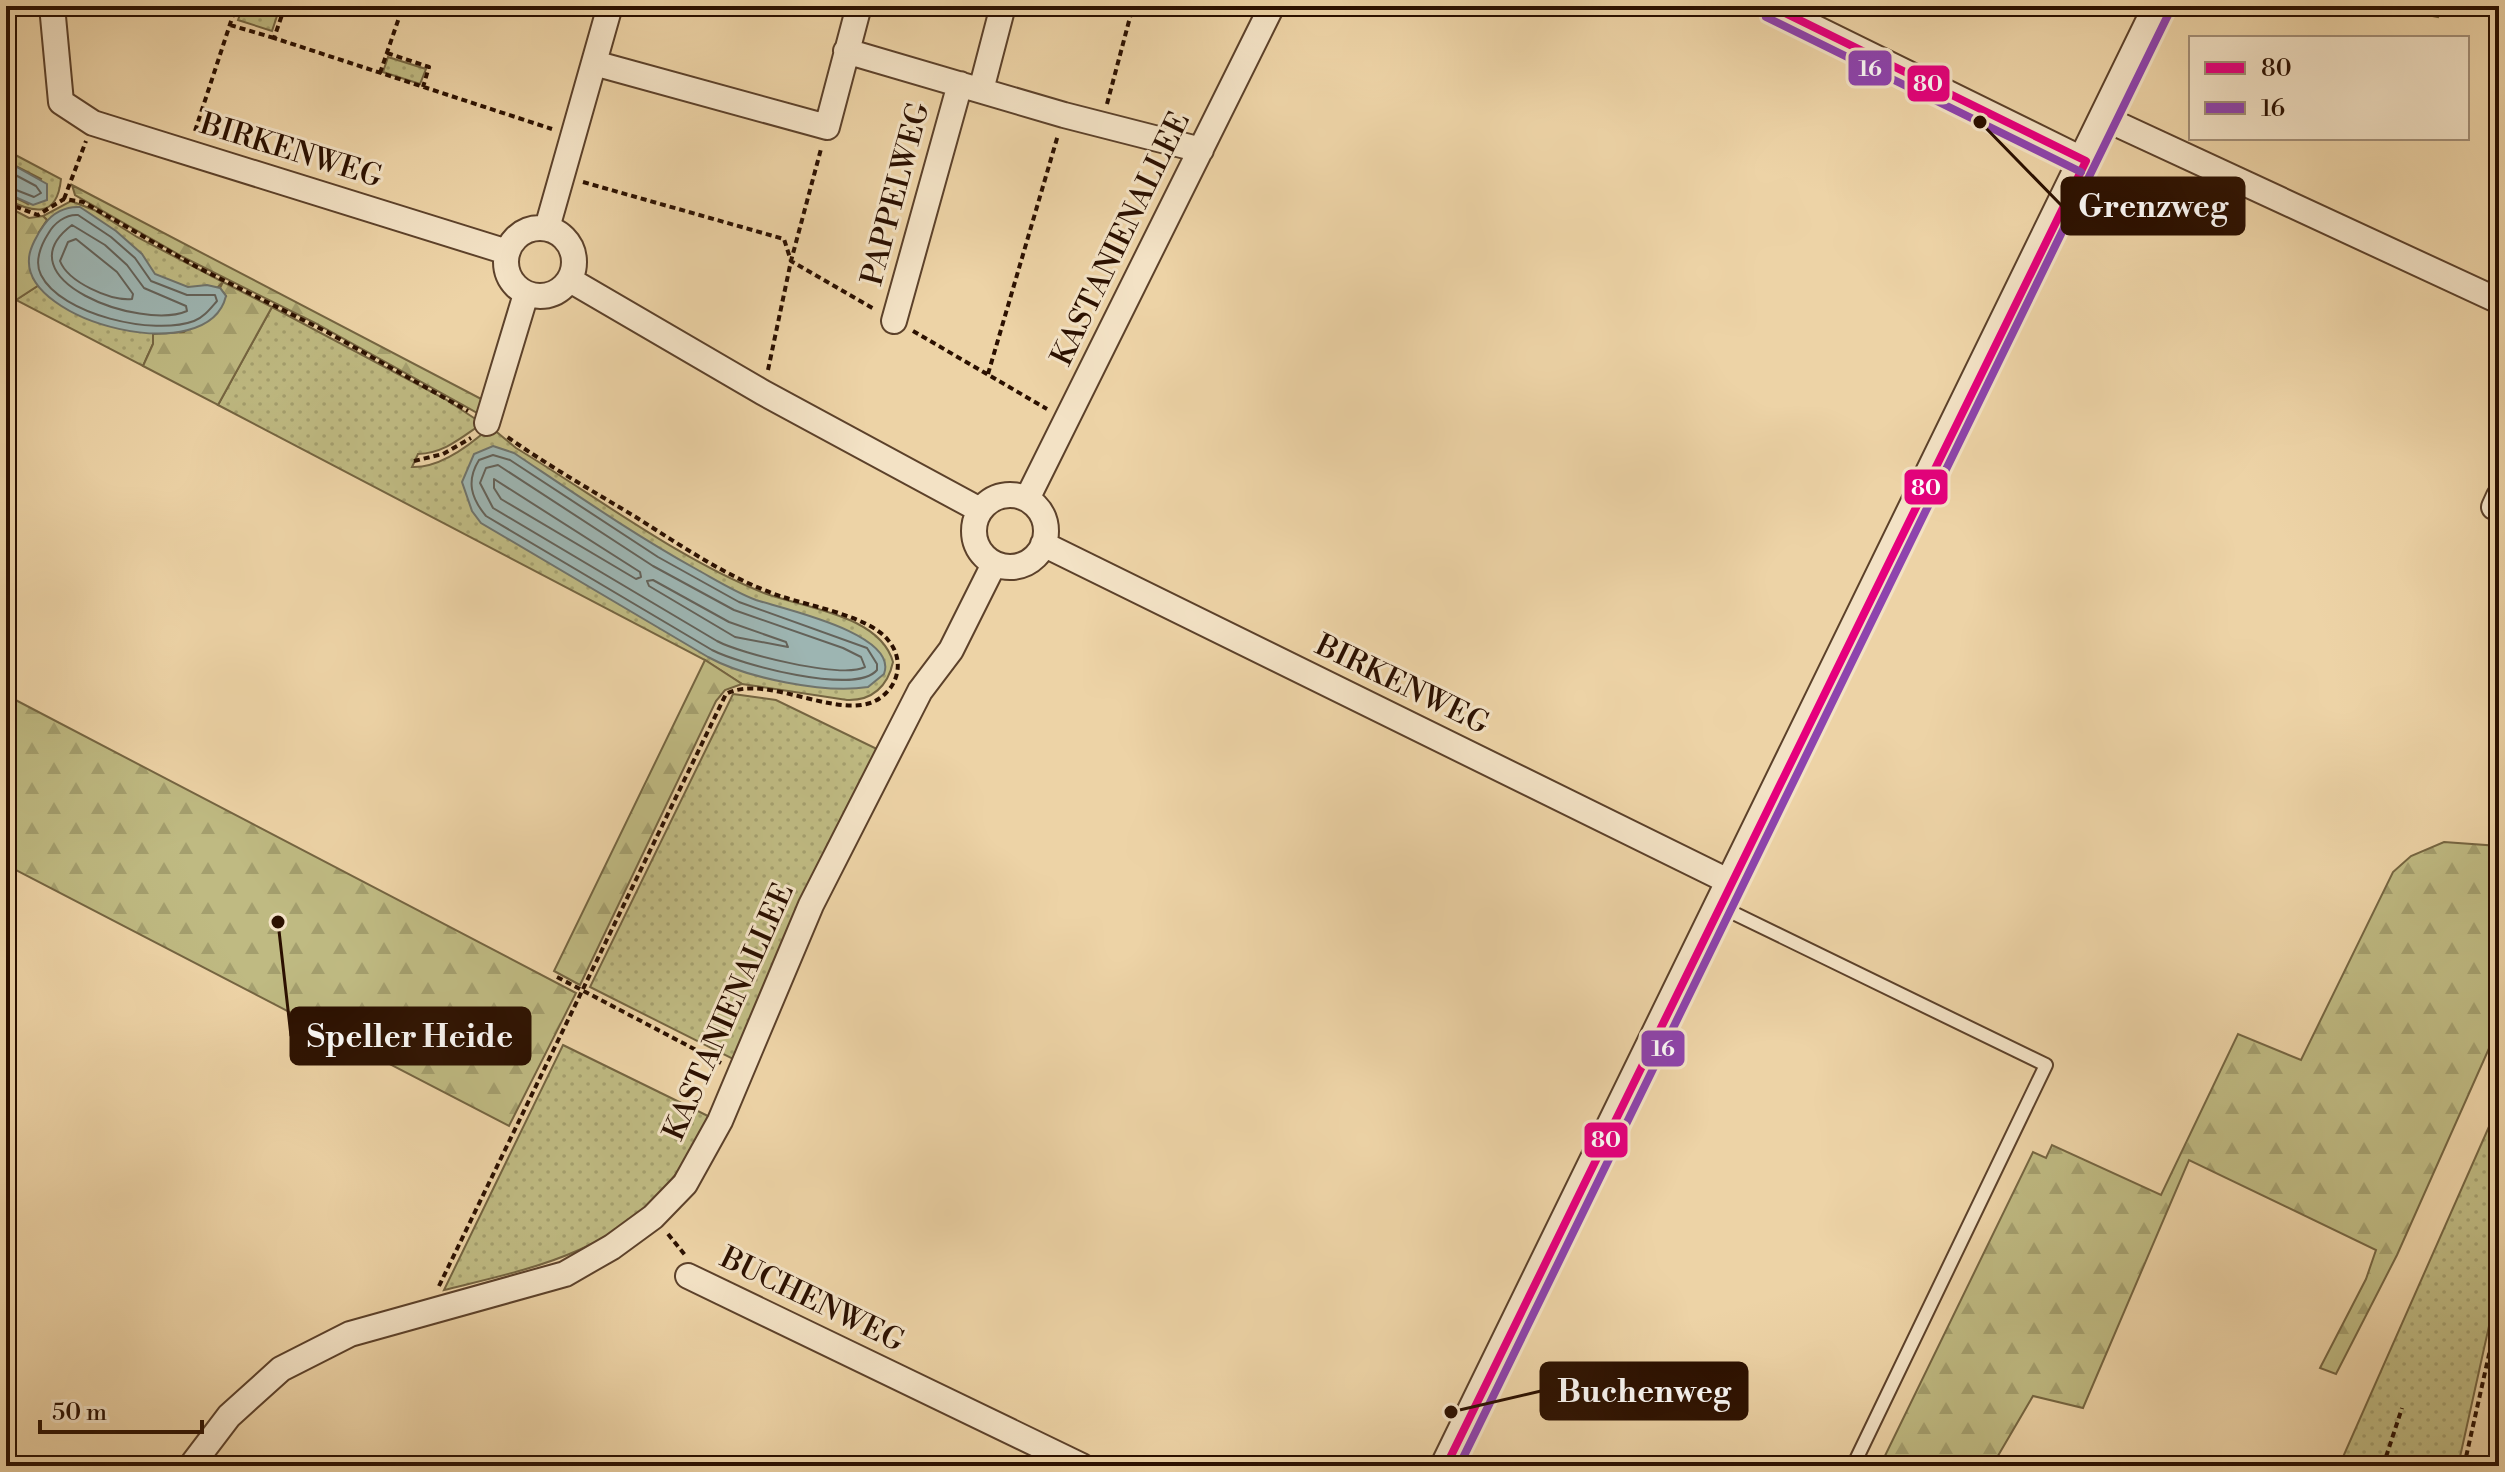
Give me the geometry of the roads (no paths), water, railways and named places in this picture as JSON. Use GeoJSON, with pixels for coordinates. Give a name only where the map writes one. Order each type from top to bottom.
{"type":"FeatureCollection","features":[{"type":"Feature","properties":{"kind":"street","name":"BIRKENWEG"},"geometry":{"type":"LineString","coordinates":[[52,6],[61,102],[93,123],[507,252]]}},
{"type":"Feature","properties":{"kind":"street"},"geometry":{"type":"LineString","coordinates":[[547,228],[609,6]]}},
{"type":"Feature","properties":{"kind":"street","name":"PAPPELWEG"},"geometry":{"type":"LineString","coordinates":[[894,321],[970,87],[1003,6]]}},
{"type":"Feature","properties":{"kind":"street","name":"KASTANIENALLEE"},"geometry":{"type":"LineString","coordinates":[[1027,499],[1272,6]]}},
{"type":"Feature","properties":{"kind":"street"},"geometry":{"type":"LineString","coordinates":[[1771,6],[2086,161]]}},
{"type":"Feature","properties":{"kind":"street"},"geometry":{"type":"LineString","coordinates":[[1446,1466],[2086,161],[2159,6]]}},
{"type":"Feature","properties":{"kind":"street"},"geometry":{"type":"LineString","coordinates":[[594,63],[827,127],[857,13]]}},
{"type":"Feature","properties":{"kind":"street","name":"PAPPELWEG"},"geometry":{"type":"LineString","coordinates":[[846,51],[1064,115],[1201,150]]}},
{"type":"Feature","properties":{"kind":"street"},"geometry":{"type":"LineString","coordinates":[[2106,119],[2499,301]]}},
{"type":"Feature","properties":{"kind":"street"},"geometry":{"type":"LineString","coordinates":[[547,228],[558,232],[572,248],[574,269],[563,287],[546,296],[526,294],[517,288],[507,272],[507,252],[518,235],[527,230],[547,228]]}},
{"type":"Feature","properties":{"kind":"street"},"geometry":{"type":"LineString","coordinates":[[570,280],[762,392],[980,510]]}},
{"type":"Feature","properties":{"kind":"street"},"geometry":{"type":"LineString","coordinates":[[487,423],[526,294]]}},
{"type":"Feature","properties":{"kind":"street"},"geometry":{"type":"LineString","coordinates":[[1006,495],[1027,499],[1035,505],[1045,523],[1043,544],[1029,561],[1018,566],[994,564],[975,540],[980,510],[1006,495]]}},
{"type":"Feature","properties":{"kind":"street","name":"BIRKENWEG"},"geometry":{"type":"LineString","coordinates":[[1043,544],[1726,895]]}},
{"type":"Feature","properties":{"kind":"street","name":"KASTANIENALLEE"},"geometry":{"type":"LineString","coordinates":[[191,1466],[229,1416],[281,1369],[350,1334],[565,1274],[612,1247],[653,1217],[685,1184],[720,1121],[811,905],[920,691],[951,650],[994,564]]}},
{"type":"Feature","properties":{"kind":"street","name":"BUCHENWEG"},"geometry":{"type":"LineString","coordinates":[[688,1276],[1082,1466]]}},
{"type":"Feature","properties":{"kind":"lane"},"geometry":{"type":"LineString","coordinates":[[1726,895],[2046,1065],[1853,1466]]}},
{"type":"Feature","properties":{"kind":"water"},"geometry":{"type":"Polygon","coordinates":[[[6,161],[47,184],[47,200],[33,205],[6,193],[6,161]]]}},
{"type":"Feature","properties":{"kind":"water"},"geometry":{"type":"Polygon","coordinates":[[[80,207],[116,231],[142,254],[155,274],[188,287],[207,285],[220,288],[226,296],[212,318],[187,330],[154,333],[119,329],[84,318],[55,302],[35,282],[30,251],[51,217],[65,209],[80,207]]]}},
{"type":"Feature","properties":{"kind":"water"},"geometry":{"type":"Polygon","coordinates":[[[493,446],[514,453],[649,542],[733,590],[857,635],[874,647],[884,660],[884,674],[868,687],[808,686],[743,672],[708,657],[481,523],[472,511],[462,482],[474,454],[493,446]]]}},
{"type":"Feature","properties":{"kind":"place","name":"Grenzweg"},"geometry":{"type":"Point","coordinates":[1980,122]}},
{"type":"Feature","properties":{"kind":"place","name":"Speller Heide"},"geometry":{"type":"Point","coordinates":[278,922]}},
{"type":"Feature","properties":{"kind":"place","name":"Buchenweg"},"geometry":{"type":"Point","coordinates":[1451,1412]}}]}
